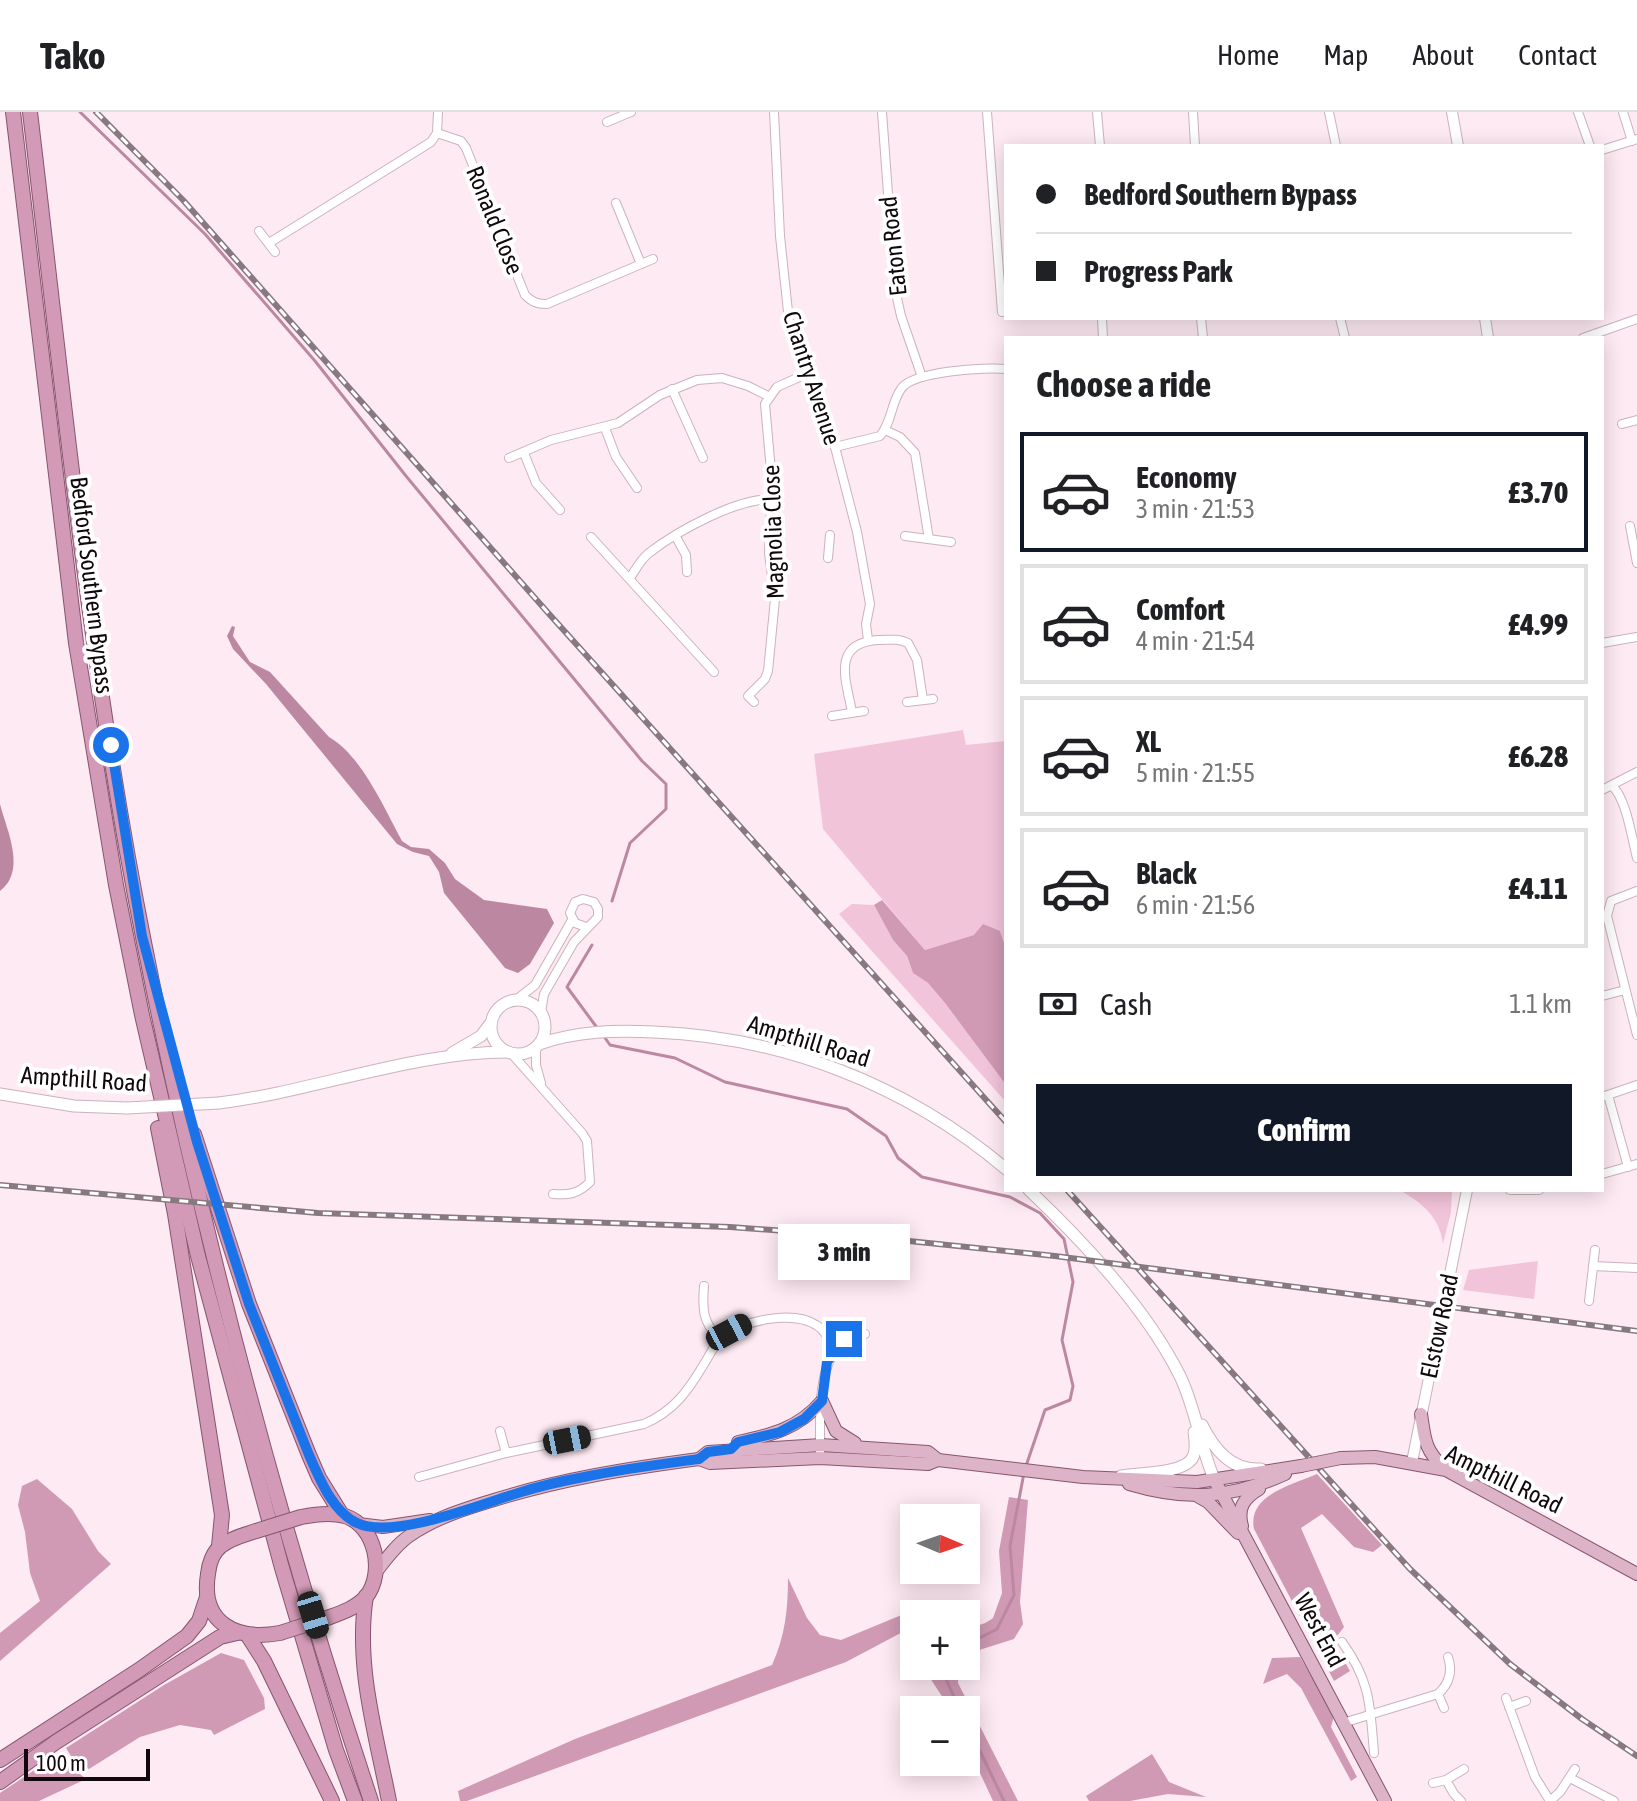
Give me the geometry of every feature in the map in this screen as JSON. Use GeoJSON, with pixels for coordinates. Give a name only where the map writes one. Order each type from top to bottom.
{"type":"FeatureCollection","features":[{"type":"Feature","properties":{"kind":"highway","name":"Bedford Southern Bypass"},"geometry":{"type":"LineString","coordinates":[[13,112],[79,669],[142,1015],[198,1256],[282,1568],[336,1750],[355,1801]]}},
{"type":"Feature","properties":{"kind":"highway","name":"Bedford Southern Bypass"},"geometry":{"type":"LineString","coordinates":[[30,112],[80,546],[142,936],[211,1244],[296,1562],[371,1801]]}},
{"type":"Feature","properties":{"kind":"highway"},"geometry":{"type":"LineString","coordinates":[[142,936],[197,1142],[239,1275],[309,1455],[342,1515]]}},
{"type":"Feature","properties":{"kind":"highway"},"geometry":{"type":"LineString","coordinates":[[0,1760],[187,1636],[199,1621],[207,1597],[208,1571],[219,1546],[222,1515],[175,1214],[151,1091],[142,1015]]}},
{"type":"Feature","properties":{"kind":"highway"},"geometry":{"type":"LineString","coordinates":[[219,1546],[256,1531],[320,1513],[342,1515],[358,1524],[373,1547],[377,1560],[363,1619],[364,1666],[389,1801]]}},
{"type":"Feature","properties":{"kind":"highway"},"geometry":{"type":"LineString","coordinates":[[0,1782],[56,1742],[220,1637],[280,1633],[355,1606],[366,1596]]}},
{"type":"Feature","properties":{"kind":"highway"},"geometry":{"type":"LineString","coordinates":[[207,1597],[218,1618],[243,1634],[264,1661],[332,1801]]}},
{"type":"Feature","properties":{"kind":"main road"},"geometry":{"type":"LineString","coordinates":[[542,1014],[545,1032],[538,1046],[524,1054],[510,1052],[495,1040],[490,1024],[493,1013],[501,1005],[516,1000],[527,1001],[560,1028],[575,1034]]}},
{"type":"Feature","properties":{"kind":"main road","name":"Ampthill Road"},"geometry":{"type":"LineString","coordinates":[[448,1055],[476,1040],[490,1024]]}},
{"type":"Feature","properties":{"kind":"main road","name":"Ampthill Road"},"geometry":{"type":"LineString","coordinates":[[538,1046],[575,1034],[655,1032],[711,1036],[810,1059],[861,1078],[913,1104],[972,1142],[1004,1167]]}},
{"type":"Feature","properties":{"kind":"main road","name":"Ampthill Road"},"geometry":{"type":"LineString","coordinates":[[0,1094],[74,1106],[127,1108],[219,1103],[299,1090],[448,1055],[510,1052]]}},
{"type":"Feature","properties":{"kind":"main road"},"geometry":{"type":"LineString","coordinates":[[1031,1192],[1078,1240],[1152,1329],[1178,1373],[1212,1445],[1226,1459],[1254,1469],[1301,1466]]}},
{"type":"Feature","properties":{"kind":"main road"},"geometry":{"type":"LineString","coordinates":[[731,1449],[738,1442],[770,1436],[793,1426],[812,1413],[822,1401],[836,1431],[860,1446]]}},
{"type":"Feature","properties":{"kind":"main road"},"geometry":{"type":"LineString","coordinates":[[1106,1478],[1185,1465],[1193,1458],[1195,1449],[1192,1407]]}},
{"type":"Feature","properties":{"kind":"main road"},"geometry":{"type":"LineString","coordinates":[[1192,1407],[1215,1481]]}},
{"type":"Feature","properties":{"kind":"main road"},"geometry":{"type":"LineString","coordinates":[[1421,1414],[1424,1442],[1446,1470]]}},
{"type":"Feature","properties":{"kind":"main road"},"geometry":{"type":"LineString","coordinates":[[358,1524],[383,1527],[437,1519],[523,1491],[582,1477],[699,1459],[710,1463],[860,1446],[928,1452],[938,1460]]}},
{"type":"Feature","properties":{"kind":"main road"},"geometry":{"type":"LineString","coordinates":[[699,1459],[708,1452],[731,1449],[820,1451],[928,1464],[938,1460],[1106,1478],[1215,1481],[1301,1466]]}},
{"type":"Feature","properties":{"kind":"main road","name":"Ampthill Road"},"geometry":{"type":"LineString","coordinates":[[1301,1466],[1341,1458],[1375,1457],[1446,1470],[1637,1574]]}},
{"type":"Feature","properties":{"kind":"main road"},"geometry":{"type":"LineString","coordinates":[[1106,1478],[1172,1495],[1199,1497],[1241,1490],[1301,1466]]}},
{"type":"Feature","properties":{"kind":"main road"},"geometry":{"type":"LineString","coordinates":[[1246,1540],[1239,1513],[1245,1500],[1276,1478]]}},
{"type":"Feature","properties":{"kind":"main road","name":"West End"},"geometry":{"type":"LineString","coordinates":[[1215,1481],[1385,1801]]}},
{"type":"Feature","properties":{"kind":"main road"},"geometry":{"type":"LineString","coordinates":[[1199,1497],[1246,1540]]}},
{"type":"Feature","properties":{"kind":"main road"},"geometry":{"type":"LineString","coordinates":[[376,1572],[399,1544],[437,1519]]}},
{"type":"Feature","properties":{"kind":"street"},"geometry":{"type":"LineString","coordinates":[[269,243],[431,142],[437,133],[438,112]]}},
{"type":"Feature","properties":{"kind":"street"},"geometry":{"type":"LineString","coordinates":[[607,122],[618,114],[631,112]]}},
{"type":"Feature","properties":{"kind":"street","name":"Chantry Avenue"},"geometry":{"type":"LineString","coordinates":[[774,112],[780,236],[789,321],[835,447],[867,580],[870,604],[866,624],[868,640]]}},
{"type":"Feature","properties":{"kind":"street","name":"Eaton Road"},"geometry":{"type":"LineString","coordinates":[[882,112],[895,289],[922,377]]}},
{"type":"Feature","properties":{"kind":"street"},"geometry":{"type":"LineString","coordinates":[[987,112],[1002,312]]}},
{"type":"Feature","properties":{"kind":"street"},"geometry":{"type":"LineString","coordinates":[[1097,112],[1100,144]]}},
{"type":"Feature","properties":{"kind":"street"},"geometry":{"type":"LineString","coordinates":[[1193,112],[1195,144]]}},
{"type":"Feature","properties":{"kind":"street"},"geometry":{"type":"LineString","coordinates":[[1329,112],[1336,144]]}},
{"type":"Feature","properties":{"kind":"street"},"geometry":{"type":"LineString","coordinates":[[1452,112],[1458,144]]}},
{"type":"Feature","properties":{"kind":"street"},"geometry":{"type":"LineString","coordinates":[[1578,112],[1589,144]]}},
{"type":"Feature","properties":{"kind":"street"},"geometry":{"type":"LineString","coordinates":[[1604,149],[1635,140],[1623,112]]}},
{"type":"Feature","properties":{"kind":"street","name":"Ronald Close"},"geometry":{"type":"LineString","coordinates":[[437,133],[461,141],[466,148],[525,295],[537,304],[547,304],[653,259]]}},
{"type":"Feature","properties":{"kind":"street"},"geometry":{"type":"LineString","coordinates":[[616,203],[641,264]]}},
{"type":"Feature","properties":{"kind":"street"},"geometry":{"type":"LineString","coordinates":[[996,215],[1004,214]]}},
{"type":"Feature","properties":{"kind":"street"},"geometry":{"type":"LineString","coordinates":[[259,231],[275,252]]}},
{"type":"Feature","properties":{"kind":"street"},"geometry":{"type":"LineString","coordinates":[[1589,336],[1637,319]]}},
{"type":"Feature","properties":{"kind":"street"},"geometry":{"type":"LineString","coordinates":[[835,447],[873,438],[885,430],[900,389],[913,378],[1004,369]]}},
{"type":"Feature","properties":{"kind":"street"},"geometry":{"type":"LineString","coordinates":[[509,458],[551,440],[618,423],[672,389],[697,380],[722,378],[768,396],[777,387],[806,374]]}},
{"type":"Feature","properties":{"kind":"street"},"geometry":{"type":"LineString","coordinates":[[672,389],[693,447],[703,458]]}},
{"type":"Feature","properties":{"kind":"street","name":"Magnolia Close"},"geometry":{"type":"LineString","coordinates":[[754,702],[748,696],[768,671],[775,617],[769,553],[771,456],[765,412],[768,396]]}},
{"type":"Feature","properties":{"kind":"street"},"geometry":{"type":"LineString","coordinates":[[1622,424],[1637,420]]}},
{"type":"Feature","properties":{"kind":"street"},"geometry":{"type":"LineString","coordinates":[[605,428],[616,457],[637,488]]}},
{"type":"Feature","properties":{"kind":"street"},"geometry":{"type":"LineString","coordinates":[[885,430],[900,437],[915,453],[929,539]]}},
{"type":"Feature","properties":{"kind":"street"},"geometry":{"type":"LineString","coordinates":[[524,453],[536,483],[560,510]]}},
{"type":"Feature","properties":{"kind":"street"},"geometry":{"type":"LineString","coordinates":[[630,578],[650,552],[695,524],[743,502],[771,499]]}},
{"type":"Feature","properties":{"kind":"street"},"geometry":{"type":"LineString","coordinates":[[1630,526],[1637,563]]}},
{"type":"Feature","properties":{"kind":"street"},"geometry":{"type":"LineString","coordinates":[[828,558],[830,535]]}},
{"type":"Feature","properties":{"kind":"street"},"geometry":{"type":"LineString","coordinates":[[905,536],[951,542]]}},
{"type":"Feature","properties":{"kind":"street"},"geometry":{"type":"LineString","coordinates":[[591,537],[714,672]]}},
{"type":"Feature","properties":{"kind":"street"},"geometry":{"type":"LineString","coordinates":[[676,537],[686,555],[687,572]]}},
{"type":"Feature","properties":{"kind":"street"},"geometry":{"type":"LineString","coordinates":[[1604,643],[1637,637]]}},
{"type":"Feature","properties":{"kind":"street"},"geometry":{"type":"LineString","coordinates":[[852,712],[844,663],[848,653],[868,640],[891,639],[908,643],[917,660],[923,700]]}},
{"type":"Feature","properties":{"kind":"street"},"geometry":{"type":"LineString","coordinates":[[907,702],[933,699]]}},
{"type":"Feature","properties":{"kind":"street"},"geometry":{"type":"LineString","coordinates":[[832,716],[864,711]]}},
{"type":"Feature","properties":{"kind":"street"},"geometry":{"type":"LineString","coordinates":[[1604,789],[1637,772]]}},
{"type":"Feature","properties":{"kind":"street"},"geometry":{"type":"LineString","coordinates":[[1612,786],[1617,790],[1637,858]]}},
{"type":"Feature","properties":{"kind":"street"},"geometry":{"type":"LineString","coordinates":[[1637,891],[1611,901],[1607,916],[1637,1035]]}},
{"type":"Feature","properties":{"kind":"street"},"geometry":{"type":"LineString","coordinates":[[591,900],[597,905],[599,913],[594,924],[578,926],[572,920],[570,913],[575,902],[591,900]]}},
{"type":"Feature","properties":{"kind":"street"},"geometry":{"type":"LineString","coordinates":[[516,1000],[535,985],[572,920]]}},
{"type":"Feature","properties":{"kind":"street"},"geometry":{"type":"LineString","coordinates":[[542,1014],[544,994],[586,927]]}},
{"type":"Feature","properties":{"kind":"street"},"geometry":{"type":"LineString","coordinates":[[1604,995],[1625,990]]}},
{"type":"Feature","properties":{"kind":"street"},"geometry":{"type":"LineString","coordinates":[[538,1046],[536,1065],[541,1084]]}},
{"type":"Feature","properties":{"kind":"street"},"geometry":{"type":"LineString","coordinates":[[510,1052],[582,1133],[588,1151],[590,1182],[581,1191],[569,1195],[553,1194]]}},
{"type":"Feature","properties":{"kind":"street"},"geometry":{"type":"LineString","coordinates":[[1604,1173],[1633,1165],[1605,1096],[1637,1085]]}},
{"type":"Feature","properties":{"kind":"street","name":"Elstow Road"},"geometry":{"type":"LineString","coordinates":[[1412,1462],[1467,1192]]}},
{"type":"Feature","properties":{"kind":"street"},"geometry":{"type":"LineString","coordinates":[[1589,1301],[1595,1250]]}},
{"type":"Feature","properties":{"kind":"street"},"geometry":{"type":"LineString","coordinates":[[1593,1266],[1637,1268]]}},
{"type":"Feature","properties":{"kind":"street"},"geometry":{"type":"LineString","coordinates":[[704,1286],[703,1317],[707,1327],[719,1339]]}},
{"type":"Feature","properties":{"kind":"street"},"geometry":{"type":"LineString","coordinates":[[419,1477],[506,1453],[644,1424],[663,1416],[690,1387],[719,1339],[744,1325],[792,1318],[809,1321],[820,1326],[834,1350]]}},
{"type":"Feature","properties":{"kind":"street"},"geometry":{"type":"LineString","coordinates":[[820,1451],[827,1362],[844,1339],[865,1334]]}},
{"type":"Feature","properties":{"kind":"street"},"geometry":{"type":"LineString","coordinates":[[500,1431],[506,1453]]}},
{"type":"Feature","properties":{"kind":"street"},"geometry":{"type":"LineString","coordinates":[[1342,1642],[1364,1678],[1371,1712],[1374,1753]]}},
{"type":"Feature","properties":{"kind":"street"},"geometry":{"type":"LineString","coordinates":[[1343,1723],[1438,1694],[1450,1674],[1448,1657]]}},
{"type":"Feature","properties":{"kind":"street"},"geometry":{"type":"LineString","coordinates":[[1438,1694],[1444,1708]]}},
{"type":"Feature","properties":{"kind":"street"},"geometry":{"type":"LineString","coordinates":[[1526,1701],[1508,1702],[1535,1777],[1550,1801],[1575,1769]]}},
{"type":"Feature","properties":{"kind":"street"},"geometry":{"type":"LineString","coordinates":[[1433,1783],[1446,1780],[1464,1769]]}},
{"type":"Feature","properties":{"kind":"street"},"geometry":{"type":"LineString","coordinates":[[1570,1778],[1614,1801]]}},
{"type":"Feature","properties":{"kind":"street"},"geometry":{"type":"LineString","coordinates":[[1446,1780],[1461,1801]]}},
{"type":"Feature","properties":{"kind":"shaded area"},"geometry":{"type":"Polygon","coordinates":[[[232,626],[235,627],[233,636],[250,662],[270,672],[329,737],[352,757],[371,784],[402,841],[411,847],[429,849],[445,863],[455,879],[484,900],[547,909],[554,923],[530,964],[518,973],[505,968],[444,893],[439,872],[429,856],[397,844],[266,684],[233,649],[227,636],[232,626]]]}},
{"type":"Feature","properties":{"kind":"shaded area"},"geometry":{"type":"Polygon","coordinates":[[[963,730],[966,745],[1004,741],[1004,943],[1000,931],[974,935],[925,950],[823,829],[814,754],[963,730]]]}},
{"type":"Feature","properties":{"kind":"shaded area"},"geometry":{"type":"Polygon","coordinates":[[[0,804],[14,862],[8,883],[0,891],[0,804]]]}},
{"type":"Feature","properties":{"kind":"shaded area"},"geometry":{"type":"Polygon","coordinates":[[[882,900],[925,950],[974,935],[983,924],[1000,931],[1004,943],[1004,1082],[945,1003],[928,983],[913,973],[907,956],[893,940],[874,905],[882,900]]]}},
{"type":"Feature","properties":{"kind":"shaded area"},"geometry":{"type":"Polygon","coordinates":[[[852,904],[874,905],[893,940],[907,956],[913,973],[928,983],[945,1003],[1004,1082],[1004,1100],[839,914],[852,904]]]}},
{"type":"Feature","properties":{"kind":"shaded area"},"geometry":{"type":"Polygon","coordinates":[[[1402,1192],[1452,1192],[1451,1212],[1443,1244],[1434,1219],[1402,1192]]]}},
{"type":"Feature","properties":{"kind":"shaded area"},"geometry":{"type":"Polygon","coordinates":[[[1538,1261],[1534,1299],[1463,1290],[1469,1270],[1538,1261]]]}},
{"type":"Feature","properties":{"kind":"shaded area"},"geometry":{"type":"Polygon","coordinates":[[[1317,1474],[1382,1545],[1373,1552],[1354,1547],[1322,1514],[1301,1528],[1344,1627],[1333,1641],[1350,1671],[1334,1681],[1254,1529],[1257,1508],[1264,1500],[1284,1487],[1317,1474]]]}},
{"type":"Feature","properties":{"kind":"shaded area"},"geometry":{"type":"Polygon","coordinates":[[[37,1479],[72,1509],[98,1551],[111,1564],[0,1661],[0,1633],[40,1601],[30,1573],[18,1505],[22,1486],[37,1479]]]}},
{"type":"Feature","properties":{"kind":"shaded area"},"geometry":{"type":"Polygon","coordinates":[[[1009,1497],[1028,1500],[1020,1602],[1023,1624],[1014,1639],[980,1650],[980,1624],[993,1618],[1002,1593],[999,1551],[1009,1497]]]}},
{"type":"Feature","properties":{"kind":"shaded area"},"geometry":{"type":"Polygon","coordinates":[[[788,1578],[807,1618],[820,1635],[841,1640],[900,1616],[900,1633],[846,1662],[460,1801],[458,1791],[575,1739],[772,1665],[785,1623],[788,1578]]]}},
{"type":"Feature","properties":{"kind":"shaded area"},"geometry":{"type":"Polygon","coordinates":[[[221,1653],[244,1660],[264,1698],[265,1709],[214,1735],[211,1730],[180,1725],[140,1737],[89,1769],[74,1761],[66,1748],[164,1685],[221,1653]]]}},
{"type":"Feature","properties":{"kind":"shaded area"},"geometry":{"type":"Polygon","coordinates":[[[1300,1657],[1334,1716],[1331,1727],[1357,1777],[1351,1781],[1301,1688],[1287,1674],[1263,1684],[1272,1658],[1300,1657]]]}},
{"type":"Feature","properties":{"kind":"shaded area"},"geometry":{"type":"Polygon","coordinates":[[[931,1680],[958,1680],[965,1696],[942,1696],[931,1680]]]}},
{"type":"Feature","properties":{"kind":"shaded area"},"geometry":{"type":"Polygon","coordinates":[[[980,1726],[1018,1801],[993,1801],[980,1773],[980,1726]]]}},
{"type":"Feature","properties":{"kind":"shaded area"},"geometry":{"type":"Polygon","coordinates":[[[1152,1754],[1169,1782],[1206,1797],[1168,1794],[1130,1801],[1089,1801],[1086,1796],[1152,1754]]]}},
{"type":"Feature","properties":{"kind":"shaded area"},"geometry":{"type":"Polygon","coordinates":[[[57,1755],[86,1779],[39,1801],[0,1801],[0,1793],[57,1755]]]}},
{"type":"Feature","properties":{"kind":"waterway"},"geometry":{"type":"LineString","coordinates":[[80,112],[205,234],[315,361],[642,761],[666,784],[666,809],[630,843],[612,901]]}},
{"type":"Feature","properties":{"kind":"waterway"},"geometry":{"type":"LineString","coordinates":[[592,945],[567,987],[598,1029]]}},
{"type":"Feature","properties":{"kind":"waterway"},"geometry":{"type":"LineString","coordinates":[[603,1035],[610,1045],[675,1058],[725,1082],[847,1109],[886,1136],[898,1158],[922,1177],[1010,1197],[1040,1213],[1064,1239],[1073,1282],[1062,1340],[1073,1386],[1070,1400],[1045,1410],[1026,1466]]}},
{"type":"Feature","properties":{"kind":"waterway"},"geometry":{"type":"LineString","coordinates":[[980,1638],[997,1629],[1014,1595],[1010,1546],[1024,1473]]}},
{"type":"Feature","properties":{"kind":"waterway"},"geometry":{"type":"LineString","coordinates":[[946,1680],[954,1696]]}},
{"type":"Feature","properties":{"kind":"waterway"},"geometry":{"type":"LineString","coordinates":[[980,1751],[1004,1801]]}},
{"type":"Feature","properties":{"kind":"railway"},"geometry":{"type":"LineString","coordinates":[[96,112],[183,200],[550,615],[1004,1120]]}},
{"type":"Feature","properties":{"kind":"railway"},"geometry":{"type":"LineString","coordinates":[[0,1185],[318,1213],[730,1227],[880,1238],[1055,1256],[1637,1331]]}},
{"type":"Feature","properties":{"kind":"railway"},"geometry":{"type":"LineString","coordinates":[[1069,1192],[1410,1569],[1510,1664],[1637,1756]]}},
{"type":"Feature","properties":{"kind":"route"},"geometry":{"type":"LineString","coordinates":[[111,745],[142,936],[197,1142],[249,1304],[319,1478],[342,1515],[358,1524],[383,1527],[437,1519],[523,1491],[612,1471],[699,1459],[708,1452],[731,1449],[738,1442],[770,1436],[804,1419],[822,1401],[827,1362],[844,1339]]}}]}
